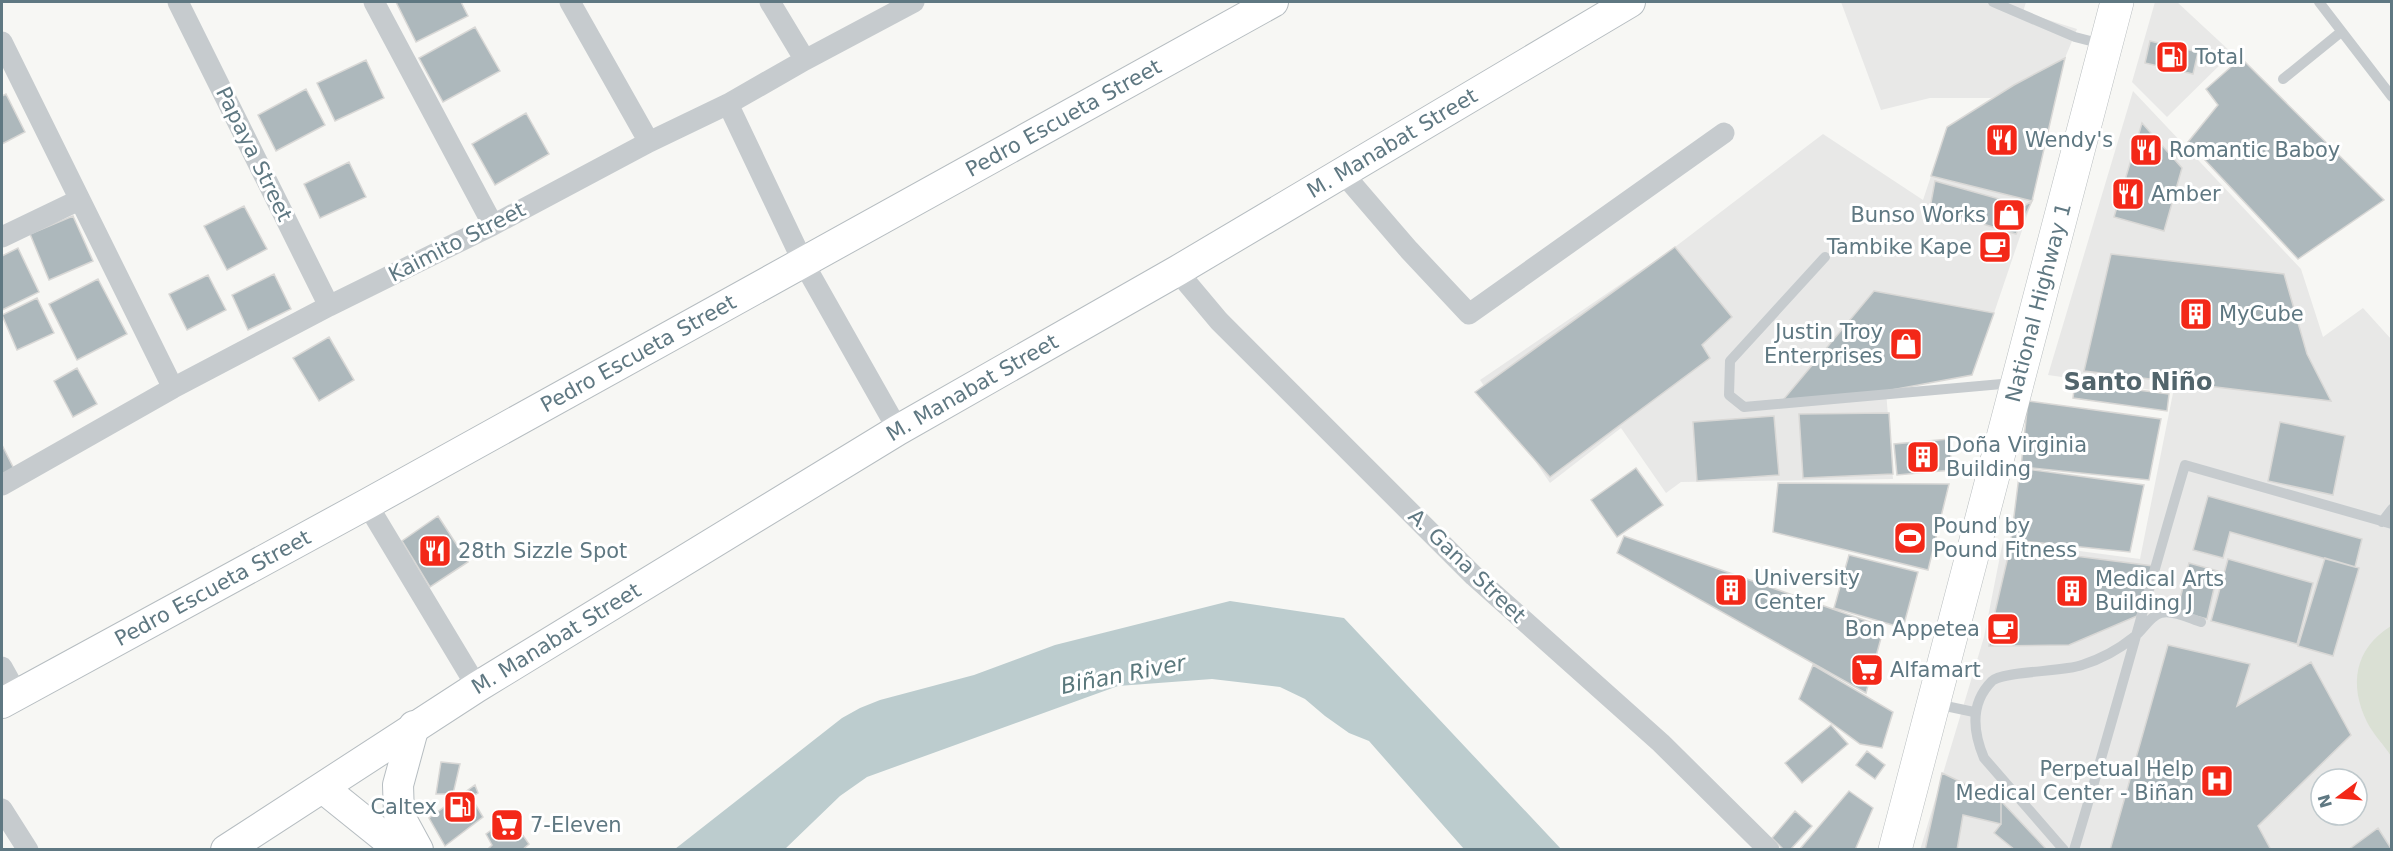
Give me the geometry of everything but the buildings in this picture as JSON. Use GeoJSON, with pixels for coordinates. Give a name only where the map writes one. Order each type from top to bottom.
{"type":"FeatureCollection","features":[{"type":"Feature","properties":{"kind":"highway","name":"National Highway 1"},"geometry":{"type":"LineString","coordinates":[[1894,849],[2117,2]]}},
{"type":"Feature","properties":{"kind":"main road","name":"Pedro Escueta Street"},"geometry":{"type":"LineString","coordinates":[[9,699],[367,504],[1273,2]]}},
{"type":"Feature","properties":{"kind":"main road","name":"M. Manabat Street"},"geometry":{"type":"LineString","coordinates":[[226,849],[414,726],[898,430],[1177,271],[1341,171],[1630,2]]}},
{"type":"Feature","properties":{"kind":"main road"},"geometry":{"type":"LineString","coordinates":[[414,726],[398,784],[399,815],[418,849]]}},
{"type":"Feature","properties":{"kind":"main road"},"geometry":{"type":"LineString","coordinates":[[322,788],[400,849]]}},
{"type":"Feature","properties":{"kind":"street","name":"Papaya Street"},"geometry":{"type":"LineString","coordinates":[[178,2],[329,306]]}},
{"type":"Feature","properties":{"kind":"street"},"geometry":{"type":"LineString","coordinates":[[374,2],[493,225]]}},
{"type":"Feature","properties":{"kind":"street"},"geometry":{"type":"LineString","coordinates":[[570,2],[649,142]]}},
{"type":"Feature","properties":{"kind":"street"},"geometry":{"type":"LineString","coordinates":[[770,2],[805,60]]}},
{"type":"Feature","properties":{"kind":"street","name":"Kaimito Street"},"geometry":{"type":"LineString","coordinates":[[2,485],[173,388],[329,306],[493,225],[649,142],[728,104],[914,2]]}},
{"type":"Feature","properties":{"kind":"street"},"geometry":{"type":"LineString","coordinates":[[2,42],[173,388]]}},
{"type":"Feature","properties":{"kind":"street"},"geometry":{"type":"LineString","coordinates":[[728,104],[803,262],[898,430]]}},
{"type":"Feature","properties":{"kind":"street"},"geometry":{"type":"LineString","coordinates":[[1341,171],[1469,314],[1724,133]]}},
{"type":"Feature","properties":{"kind":"street"},"geometry":{"type":"LineString","coordinates":[[2,237],[79,200]]}},
{"type":"Feature","properties":{"kind":"street","name":"A. Gana Street"},"geometry":{"type":"LineString","coordinates":[[1177,271],[1219,321],[1474,576],[1661,743],[1769,849]]}},
{"type":"Feature","properties":{"kind":"street"},"geometry":{"type":"LineString","coordinates":[[367,504],[477,687]]}},
{"type":"Feature","properties":{"kind":"street"},"geometry":{"type":"LineString","coordinates":[[2,667],[9,699]]}},
{"type":"Feature","properties":{"kind":"street"},"geometry":{"type":"LineString","coordinates":[[2,809],[28,849]]}},
{"type":"Feature","properties":{"kind":"lane"},"geometry":{"type":"LineString","coordinates":[[1993,2],[2075,36],[2106,45]]}},
{"type":"Feature","properties":{"kind":"lane"},"geometry":{"type":"LineString","coordinates":[[2319,2],[2391,97]]}},
{"type":"Feature","properties":{"kind":"lane"},"geometry":{"type":"LineString","coordinates":[[2283,79],[2341,32]]}},
{"type":"Feature","properties":{"kind":"lane"},"geometry":{"type":"LineString","coordinates":[[1825,257],[1730,361],[1729,395],[1744,407],[2016,383]]}},
{"type":"Feature","properties":{"kind":"lane"},"geometry":{"type":"LineString","coordinates":[[2074,849],[2120,697],[2134,637],[2185,465],[2387,523],[2391,509]]}},
{"type":"Feature","properties":{"kind":"lane"},"geometry":{"type":"LineString","coordinates":[[2064,849],[1984,758],[1977,742],[1974,712],[1984,691],[1994,679],[2007,675],[2057,671],[2106,657],[2134,637],[2160,613],[2167,612],[2201,622]]}},
{"type":"Feature","properties":{"kind":"lane"},"geometry":{"type":"LineString","coordinates":[[1933,703],[1974,712]]}},
{"type":"Feature","properties":{"kind":"shaded area"},"geometry":{"type":"Polygon","coordinates":[[[1841,2],[2026,2],[2023,12],[2077,29],[2065,58],[1991,98],[1930,98],[1881,110],[1841,2]]]}},
{"type":"Feature","properties":{"kind":"shaded area"},"geometry":{"type":"Polygon","coordinates":[[[2155,2],[2177,2],[2232,53],[2167,117],[2132,82],[2155,2]]]}},
{"type":"Feature","properties":{"kind":"shaded area"},"geometry":{"type":"Polygon","coordinates":[[[2133,91],[2301,269],[2323,337],[2363,308],[2391,339],[2391,849],[1920,850],[1984,637],[2003,541],[2140,559],[2173,393],[2048,375],[2133,91]]]}},
{"type":"Feature","properties":{"kind":"shaded area"},"geometry":{"type":"Polygon","coordinates":[[[1823,134],[1923,200],[1931,176],[2032,201],[1994,313],[1874,291],[1784,399],[1886,391],[1893,479],[1681,482],[1666,493],[1621,428],[1550,483],[1480,380],[1675,247],[1823,134]]]}},
{"type":"Feature","properties":{"kind":"shaded area"},"geometry":{"type":"Polygon","coordinates":[[[2391,626],[2391,756],[2367,722],[2361,708],[2357,681],[2362,657],[2379,635],[2391,626]]]}},
{"type":"Feature","properties":{"kind":"water","name":"Biñan River"},"geometry":{"type":"Polygon","coordinates":[[[1230,601],[1344,618],[1561,849],[1464,849],[1369,741],[1349,733],[1305,699],[1280,687],[1212,679],[1118,686],[867,777],[840,796],[785,849],[675,849],[842,718],[860,708],[880,700],[974,675],[1055,645],[1230,601]]]}},
{"type":"Feature","properties":{"kind":"place","name":"Total"},"geometry":{"type":"Point","coordinates":[2172,57]}},
{"type":"Feature","properties":{"kind":"place","name":"Wendy's"},"geometry":{"type":"Point","coordinates":[2002,140]}},
{"type":"Feature","properties":{"kind":"place","name":"Romantic Baboy"},"geometry":{"type":"Point","coordinates":[2146,150]}},
{"type":"Feature","properties":{"kind":"place","name":"Amber"},"geometry":{"type":"Point","coordinates":[2128,194]}},
{"type":"Feature","properties":{"kind":"place","name":"Bunso Works"},"geometry":{"type":"Point","coordinates":[2009,215]}},
{"type":"Feature","properties":{"kind":"place","name":"Tambike Kape"},"geometry":{"type":"Point","coordinates":[1995,247]}},
{"type":"Feature","properties":{"kind":"place","name":"MyCube"},"geometry":{"type":"Point","coordinates":[2196,314]}},
{"type":"Feature","properties":{"kind":"place","name":"Justin Troy Enterprises"},"geometry":{"type":"Point","coordinates":[1906,344]}},
{"type":"Feature","properties":{"kind":"place","name":"Doña Virginia Building"},"geometry":{"type":"Point","coordinates":[1923,457]}},
{"type":"Feature","properties":{"kind":"place","name":"Pound by Pound Fitness"},"geometry":{"type":"Point","coordinates":[1910,538]}},
{"type":"Feature","properties":{"kind":"place","name":"28th Sizzle Spot"},"geometry":{"type":"Point","coordinates":[435,551]}},
{"type":"Feature","properties":{"kind":"place","name":"University Center"},"geometry":{"type":"Point","coordinates":[1731,590]}},
{"type":"Feature","properties":{"kind":"place","name":"Medical Arts Building J"},"geometry":{"type":"Point","coordinates":[2072,591]}},
{"type":"Feature","properties":{"kind":"place","name":"Bon Appetea"},"geometry":{"type":"Point","coordinates":[2003,629]}},
{"type":"Feature","properties":{"kind":"place","name":"Alfamart"},"geometry":{"type":"Point","coordinates":[1867,670]}},
{"type":"Feature","properties":{"kind":"place","name":"Perpetual Help Medical Center - Biñan"},"geometry":{"type":"Point","coordinates":[2217,781]}},
{"type":"Feature","properties":{"kind":"place","name":"Caltex"},"geometry":{"type":"Point","coordinates":[460,807]}},
{"type":"Feature","properties":{"kind":"place","name":"7-Eleven"},"geometry":{"type":"Point","coordinates":[507,825]}},
{"type":"Feature","properties":{"kind":"district","name":"Santo Niño"},"geometry":{"type":"Point","coordinates":[2138,382]}}]}
